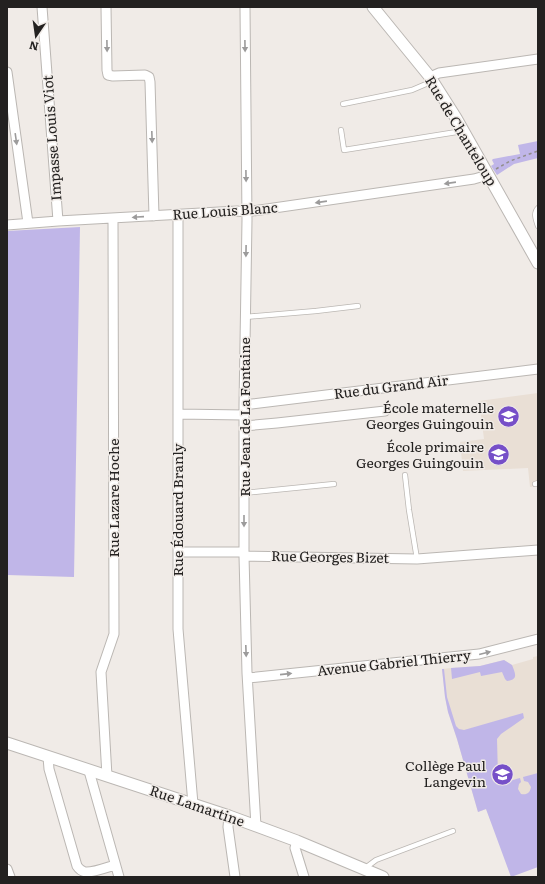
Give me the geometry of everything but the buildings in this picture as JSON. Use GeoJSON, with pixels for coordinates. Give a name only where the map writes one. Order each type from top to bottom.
{"type":"FeatureCollection","features":[{"type":"Feature","properties":{"kind":"street","name":"Impasse Louis Viot"},"geometry":{"type":"LineString","coordinates":[[42,7],[58,221]]}},
{"type":"Feature","properties":{"kind":"street"},"geometry":{"type":"LineString","coordinates":[[106,7],[108,75],[145,75],[149,77],[154,216]]}},
{"type":"Feature","properties":{"kind":"street","name":"Rue Jean de La Fontaine"},"geometry":{"type":"LineString","coordinates":[[244,7],[247,220],[244,404],[244,554],[248,678],[256,826]]}},
{"type":"Feature","properties":{"kind":"street","name":"Rue de Chanteloup"},"geometry":{"type":"LineString","coordinates":[[373,7],[432,79],[488,175],[535,250],[538,263]]}},
{"type":"Feature","properties":{"kind":"street"},"geometry":{"type":"LineString","coordinates":[[432,79],[439,73],[538,60]]}},
{"type":"Feature","properties":{"kind":"street"},"geometry":{"type":"LineString","coordinates":[[7,72],[28,223]]}},
{"type":"Feature","properties":{"kind":"street","name":"Rue Louis Blanc"},"geometry":{"type":"LineString","coordinates":[[7,225],[237,211],[246,212],[474,180],[488,175]]}},
{"type":"Feature","properties":{"kind":"street","name":"Rue Édouard Branly"},"geometry":{"type":"LineString","coordinates":[[178,215],[178,629],[194,804]]}},
{"type":"Feature","properties":{"kind":"street","name":"Rue Lazare Hoche"},"geometry":{"type":"LineString","coordinates":[[107,776],[101,672],[114,634],[114,218]]}},
{"type":"Feature","properties":{"kind":"street","name":"Rue du Grand Air"},"geometry":{"type":"LineString","coordinates":[[244,404],[538,369]]}},
{"type":"Feature","properties":{"kind":"street"},"geometry":{"type":"LineString","coordinates":[[244,426],[385,411]]}},
{"type":"Feature","properties":{"kind":"street"},"geometry":{"type":"LineString","coordinates":[[178,414],[244,415]]}},
{"type":"Feature","properties":{"kind":"street","name":"Rue Georges Bizet"},"geometry":{"type":"LineString","coordinates":[[178,552],[417,559],[538,550]]}},
{"type":"Feature","properties":{"kind":"street","name":"Avenue Gabriel Thierry"},"geometry":{"type":"LineString","coordinates":[[248,678],[479,654],[538,639]]}},
{"type":"Feature","properties":{"kind":"street","name":"Rue Lamartine"},"geometry":{"type":"LineString","coordinates":[[7,744],[229,816],[297,841],[383,877]]}},
{"type":"Feature","properties":{"kind":"street"},"geometry":{"type":"LineString","coordinates":[[48,757],[49,770],[77,866],[84,872],[115,865]]}},
{"type":"Feature","properties":{"kind":"street"},"geometry":{"type":"LineString","coordinates":[[89,771],[119,877]]}},
{"type":"Feature","properties":{"kind":"street"},"geometry":{"type":"LineString","coordinates":[[229,816],[228,827],[235,877]]}},
{"type":"Feature","properties":{"kind":"street"},"geometry":{"type":"LineString","coordinates":[[297,841],[296,848],[304,877]]}},
{"type":"Feature","properties":{"kind":"street"},"geometry":{"type":"LineString","coordinates":[[7,869],[10,877]]}},
{"type":"Feature","properties":{"kind":"lane"},"geometry":{"type":"LineString","coordinates":[[344,104],[412,90],[432,79]]}},
{"type":"Feature","properties":{"kind":"lane"},"geometry":{"type":"LineString","coordinates":[[341,130],[344,150],[463,131]]}},
{"type":"Feature","properties":{"kind":"lane"},"geometry":{"type":"LineString","coordinates":[[538,208],[535,211],[535,215],[538,226]]}},
{"type":"Feature","properties":{"kind":"lane"},"geometry":{"type":"LineString","coordinates":[[245,317],[358,306]]}},
{"type":"Feature","properties":{"kind":"lane"},"geometry":{"type":"LineString","coordinates":[[405,475],[417,559]]}},
{"type":"Feature","properties":{"kind":"lane"},"geometry":{"type":"LineString","coordinates":[[244,493],[334,484]]}},
{"type":"Feature","properties":{"kind":"lane"},"geometry":{"type":"LineString","coordinates":[[364,869],[376,860],[453,831]]}},
{"type":"Feature","properties":{"kind":"path"},"geometry":{"type":"LineString","coordinates":[[488,175],[510,161],[538,152]]}},
{"type":"Feature","properties":{"kind":"shaded area"},"geometry":{"type":"Polygon","coordinates":[[[538,141],[538,158],[514,164],[497,175],[491,166],[494,164],[493,159],[520,154],[518,145],[538,141]]]}},
{"type":"Feature","properties":{"kind":"shaded area"},"geometry":{"type":"Polygon","coordinates":[[[80,227],[74,577],[7,575],[7,231],[80,227]]]}},
{"type":"Feature","properties":{"kind":"shaded area"},"geometry":{"type":"Polygon","coordinates":[[[538,393],[538,486],[530,487],[528,468],[463,471],[460,442],[484,439],[479,401],[538,393]]]}},
{"type":"Feature","properties":{"kind":"shaded area","name":"Collège Paul Langevin"},"geometry":{"type":"Polygon","coordinates":[[[538,656],[538,822],[491,822],[486,809],[478,812],[448,712],[442,669],[480,666],[504,660],[512,665],[538,656]]]}},
{"type":"Feature","properties":{"kind":"shaded area"},"geometry":{"type":"Polygon","coordinates":[[[504,660],[512,665],[515,678],[511,680],[507,681],[502,672],[481,676],[480,672],[452,679],[451,668],[480,666],[504,660]]]}},
{"type":"Feature","properties":{"kind":"shaded area"},"geometry":{"type":"Polygon","coordinates":[[[442,669],[444,669],[447,697],[456,726],[459,729],[464,730],[523,713],[524,718],[501,734],[497,739],[498,776],[500,779],[505,781],[520,778],[521,782],[518,789],[521,794],[525,794],[530,791],[531,787],[528,782],[524,781],[523,777],[538,773],[538,867],[511,877],[486,809],[478,812],[448,712],[442,669]]]}},
{"type":"Feature","properties":{"kind":"place","name":"École maternelle Georges Guingouin"},"geometry":{"type":"Point","coordinates":[509,416]}},
{"type":"Feature","properties":{"kind":"place","name":"École primaire Georges Guingouin"},"geometry":{"type":"Point","coordinates":[499,455]}},
{"type":"Feature","properties":{"kind":"place","name":"Collège Paul Langevin"},"geometry":{"type":"Point","coordinates":[502,774]}}]}
